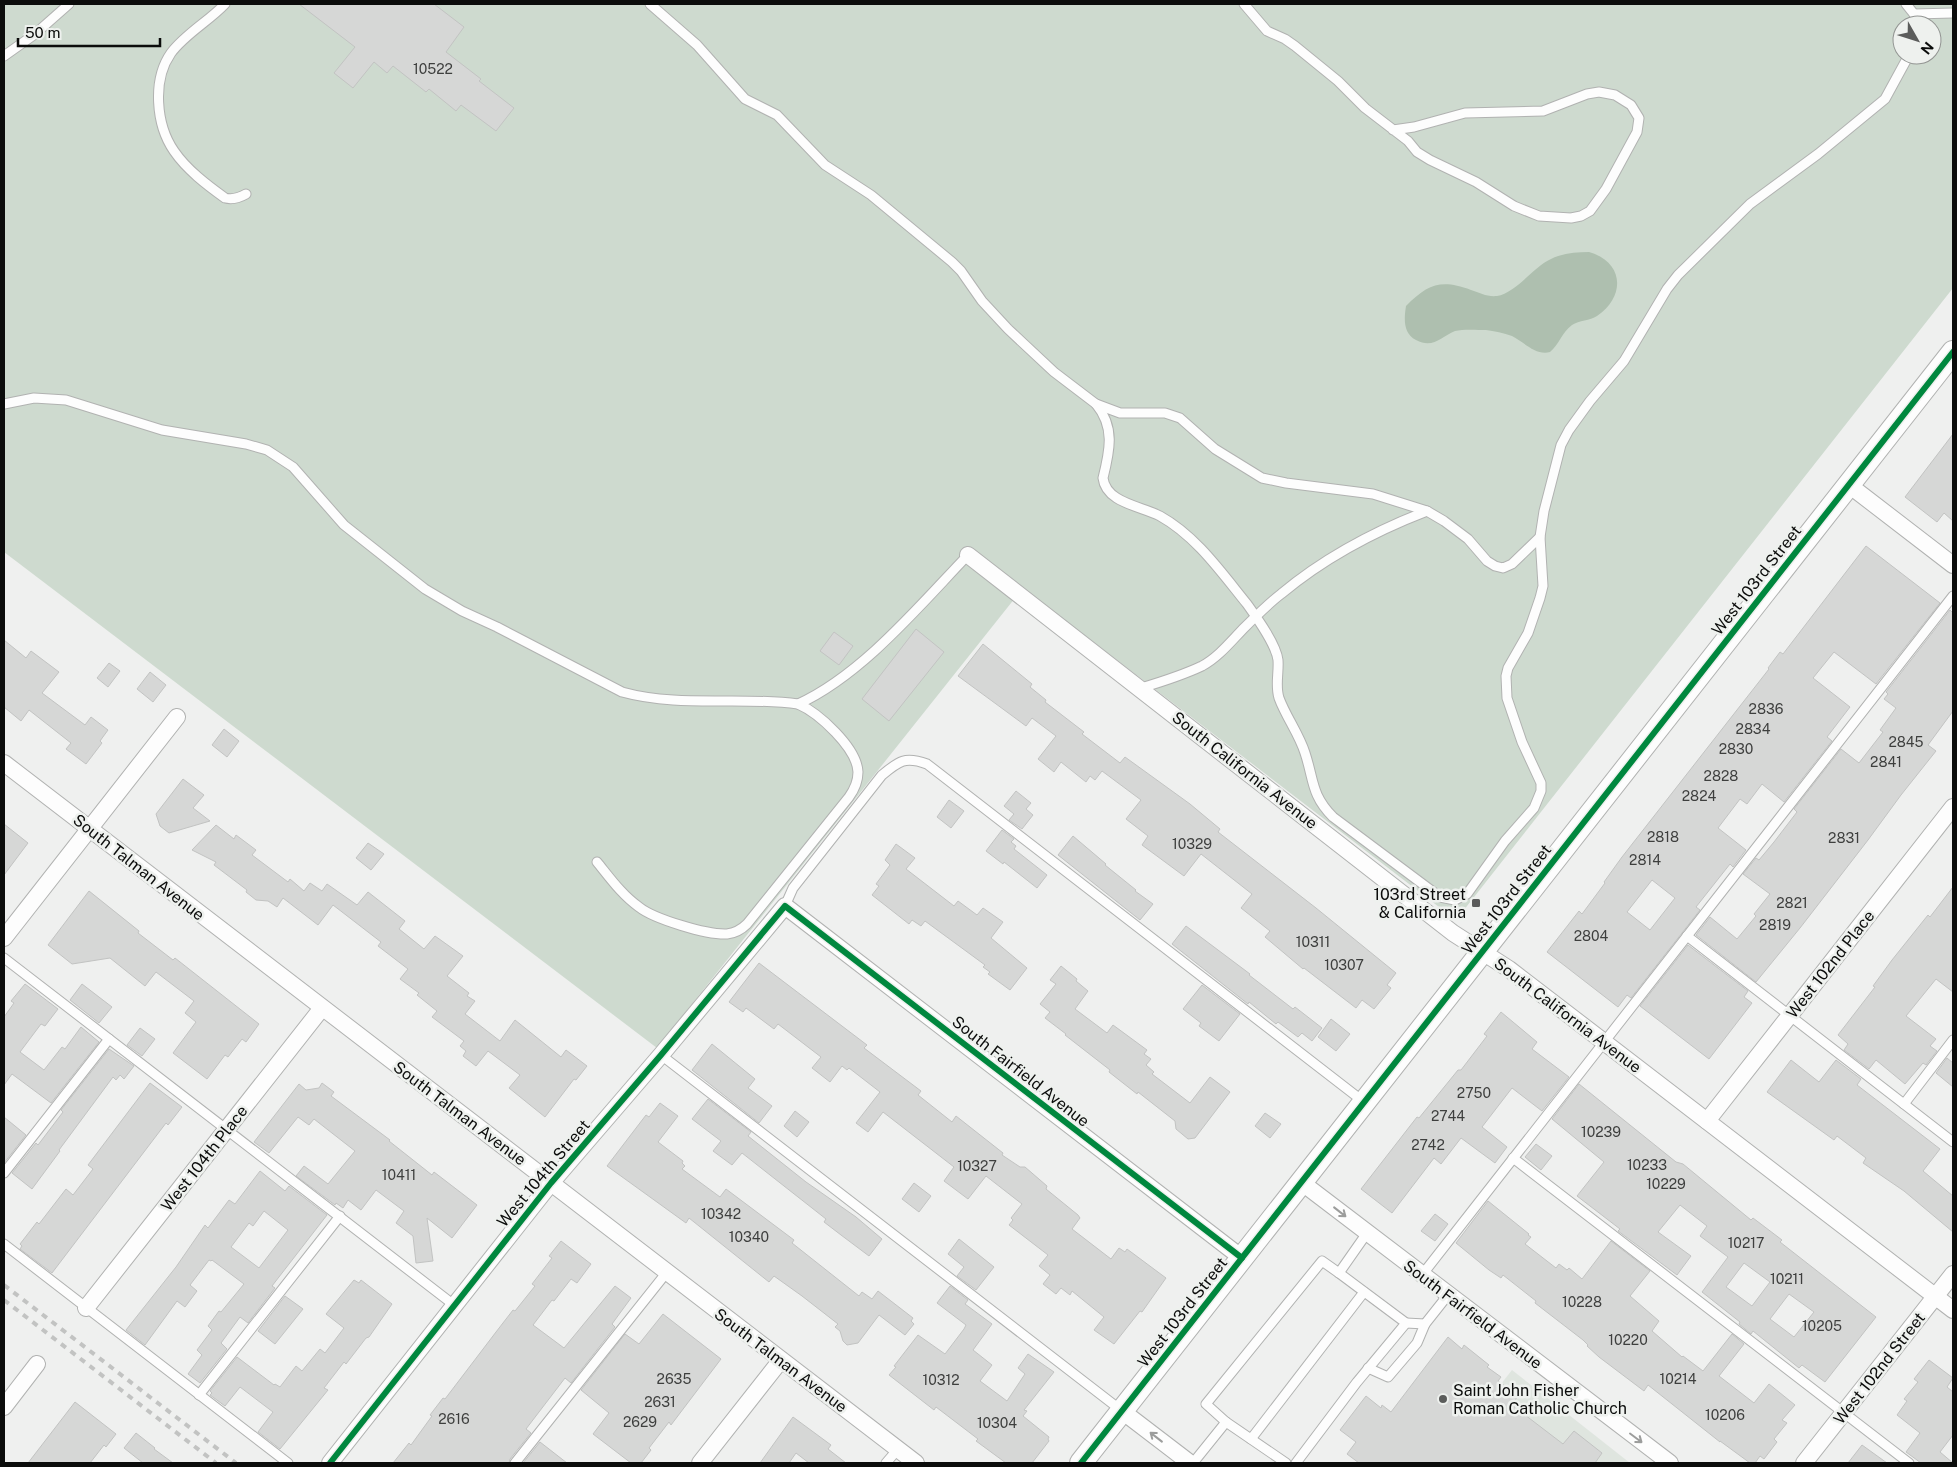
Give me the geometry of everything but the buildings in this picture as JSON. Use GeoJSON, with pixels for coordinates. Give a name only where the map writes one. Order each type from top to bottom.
{"type":"FeatureCollection","features":[{"type":"Feature","properties":{"kind":"main road","name":"West 103rd Street"},"geometry":{"type":"LineString","coordinates":[[1081,1463],[1953,352]]}},
{"type":"Feature","properties":{"kind":"street"},"geometry":{"type":"LineString","coordinates":[[1849,484],[1953,565]]}},
{"type":"Feature","properties":{"kind":"street","name":"South California Avenue"},"geometry":{"type":"LineString","coordinates":[[968,555],[1453,933],[1509,969],[1953,1310]]}},
{"type":"Feature","properties":{"kind":"street"},"geometry":{"type":"LineString","coordinates":[[4,938],[177,717]]}},
{"type":"Feature","properties":{"kind":"street","name":"South Talman Avenue"},"geometry":{"type":"LineString","coordinates":[[4,763],[916,1463]]}},
{"type":"Feature","properties":{"kind":"street","name":"West 102nd Place"},"geometry":{"type":"LineString","coordinates":[[1707,1121],[1953,807]]}},
{"type":"Feature","properties":{"kind":"street","name":"West 104th Street"},"geometry":{"type":"LineString","coordinates":[[330,1463],[550,1183],[661,1055],[785,906]]}},
{"type":"Feature","properties":{"kind":"street","name":"South Fairfield Avenue"},"geometry":{"type":"LineString","coordinates":[[785,906],[1242,1258]]}},
{"type":"Feature","properties":{"kind":"street","name":"West 104th Place"},"geometry":{"type":"LineString","coordinates":[[86,1308],[322,1008]]}},
{"type":"Feature","properties":{"kind":"street","name":"South Fairfield Avenue"},"geometry":{"type":"LineString","coordinates":[[1301,1182],[1670,1463]]}},
{"type":"Feature","properties":{"kind":"street","name":"West 102nd Street"},"geometry":{"type":"LineString","coordinates":[[1804,1463],[1953,1274]]}},
{"type":"Feature","properties":{"kind":"street"},"geometry":{"type":"LineString","coordinates":[[700,1463],[781,1360]]}},
{"type":"Feature","properties":{"kind":"street"},"geometry":{"type":"LineString","coordinates":[[4,1407],[37,1364]]}},
{"type":"Feature","properties":{"kind":"street"},"geometry":{"type":"LineString","coordinates":[[1122,1411],[1191,1463]]}},
{"type":"Feature","properties":{"kind":"lane"},"geometry":{"type":"LineString","coordinates":[[4,56],[35,34],[69,4]]}},
{"type":"Feature","properties":{"kind":"lane"},"geometry":{"type":"LineString","coordinates":[[225,4],[172,52],[162,75],[159,98],[165,132],[175,152],[183,162],[225,198],[236,199],[246,194]]}},
{"type":"Feature","properties":{"kind":"lane"},"geometry":{"type":"LineString","coordinates":[[650,4],[697,45],[745,99],[777,115],[825,165],[871,195],[952,262],[961,271],[982,301],[1008,329],[1054,372],[1096,404],[1104,414],[1110,431],[1103,478],[1104,486],[1108,491],[1124,501],[1158,515],[1193,539],[1255,617],[1266,634],[1277,658],[1276,688],[1304,750],[1312,782],[1322,806],[1333,817],[1429,890],[1440,897],[1455,900],[1467,894],[1505,841],[1534,808],[1541,791],[1537,773],[1522,742],[1507,698],[1506,687],[1508,668],[1528,633],[1543,586],[1540,537],[1544,511],[1561,445],[1569,430],[1590,401],[1624,361],[1667,289],[1698,254],[1750,204],[1818,154],[1885,99],[1903,65]]}},
{"type":"Feature","properties":{"kind":"lane"},"geometry":{"type":"LineString","coordinates":[[1244,4],[1267,31],[1295,46],[1417,152],[1430,160],[1461,173],[1514,206],[1539,216],[1571,218],[1581,216],[1590,211],[1597,203],[1637,132],[1638,118],[1631,105],[1615,95],[1599,92],[1587,94],[1543,111],[1465,112],[1414,127],[1393,130]]}},
{"type":"Feature","properties":{"kind":"lane"},"geometry":{"type":"LineString","coordinates":[[1906,4],[1914,14],[1953,13]]}},
{"type":"Feature","properties":{"kind":"lane"},"geometry":{"type":"LineString","coordinates":[[4,404],[34,398],[66,400],[162,430],[246,444],[267,450],[294,467],[344,525],[425,589],[462,611],[497,627],[622,692],[638,697],[684,701],[798,704],[805,707],[825,723],[842,741],[856,762],[857,779],[849,798],[742,928],[728,934],[709,932],[674,923],[648,913],[621,892],[597,862]]}},
{"type":"Feature","properties":{"kind":"lane"},"geometry":{"type":"LineString","coordinates":[[1096,404],[1120,413],[1165,413],[1180,418],[1214,449],[1262,478],[1286,483],[1374,494],[1427,511],[1444,521],[1468,540],[1482,556],[1495,566],[1503,568],[1512,564],[1540,537]]}},
{"type":"Feature","properties":{"kind":"lane"},"geometry":{"type":"LineString","coordinates":[[1141,688],[1203,665],[1230,643],[1282,593],[1349,547],[1384,528],[1427,511]]}},
{"type":"Feature","properties":{"kind":"lane"},"geometry":{"type":"LineString","coordinates":[[798,704],[816,696],[847,674],[876,648],[968,555]]}},
{"type":"Feature","properties":{"kind":"lane"},"geometry":{"type":"LineString","coordinates":[[1422,1275],[1953,596]]}},
{"type":"Feature","properties":{"kind":"lane"},"geometry":{"type":"LineString","coordinates":[[785,906],[793,888],[882,775],[897,763],[912,759],[927,764],[1364,1102]]}},
{"type":"Feature","properties":{"kind":"lane"},"geometry":{"type":"LineString","coordinates":[[1687,936],[1953,1142]]}},
{"type":"Feature","properties":{"kind":"lane"},"geometry":{"type":"LineString","coordinates":[[4,958],[454,1305]]}},
{"type":"Feature","properties":{"kind":"lane"},"geometry":{"type":"LineString","coordinates":[[4,1174],[109,1039]]}},
{"type":"Feature","properties":{"kind":"lane"},"geometry":{"type":"LineString","coordinates":[[1904,1104],[1953,1040]]}},
{"type":"Feature","properties":{"kind":"lane"},"geometry":{"type":"LineString","coordinates":[[661,1055],[1122,1411]]}},
{"type":"Feature","properties":{"kind":"lane"},"geometry":{"type":"LineString","coordinates":[[1513,1158],[1909,1463]]}},
{"type":"Feature","properties":{"kind":"lane"},"geometry":{"type":"LineString","coordinates":[[199,1395],[340,1216]]}},
{"type":"Feature","properties":{"kind":"lane"},"geometry":{"type":"LineString","coordinates":[[1339,1273],[1367,1233]]}},
{"type":"Feature","properties":{"kind":"lane"},"geometry":{"type":"LineString","coordinates":[[4,1244],[288,1463]]}},
{"type":"Feature","properties":{"kind":"lane"},"geometry":{"type":"LineString","coordinates":[[1286,1463],[1226,1422],[1206,1404],[1322,1260],[1406,1323],[1425,1324]]}},
{"type":"Feature","properties":{"kind":"lane"},"geometry":{"type":"LineString","coordinates":[[515,1463],[667,1272]]}},
{"type":"Feature","properties":{"kind":"lane"},"geometry":{"type":"LineString","coordinates":[[1251,1439],[1364,1292]]}},
{"type":"Feature","properties":{"kind":"lane"},"geometry":{"type":"LineString","coordinates":[[1368,1368],[1388,1377],[1418,1343],[1425,1324],[1448,1295]]}},
{"type":"Feature","properties":{"kind":"lane"},"geometry":{"type":"LineString","coordinates":[[1296,1463],[1368,1368],[1406,1323]]}},
{"type":"Feature","properties":{"kind":"lane"},"geometry":{"type":"LineString","coordinates":[[1191,1463],[1226,1422]]}},
{"type":"Feature","properties":{"kind":"lane"},"geometry":{"type":"LineString","coordinates":[[886,1463],[898,1449]]}},
{"type":"Feature","properties":{"kind":"shaded area"},"geometry":{"type":"Polygon","coordinates":[[[4,4],[1953,4],[1953,288],[1456,920],[1023,588],[657,1048],[4,552],[4,4]]]}},
{"type":"Feature","properties":{"kind":"shaded area"},"geometry":{"type":"Polygon","coordinates":[[[1589,252],[1601,257],[1615,271],[1617,280],[1613,299],[1597,316],[1575,323],[1569,328],[1550,352],[1540,352],[1512,336],[1489,330],[1455,331],[1437,341],[1427,343],[1416,340],[1407,330],[1405,321],[1406,306],[1428,288],[1443,284],[1497,296],[1511,290],[1551,259],[1570,253],[1589,252]]]}},
{"type":"Feature","properties":{"kind":"shaded area"},"geometry":{"type":"Polygon","coordinates":[[[1512,1370],[1630,1463],[1465,1463],[1449,1450],[1512,1370]]]}},
{"type":"Feature","properties":{"kind":"railway"},"geometry":{"type":"LineString","coordinates":[[4,1285],[236,1463]]}},
{"type":"Feature","properties":{"kind":"railway"},"geometry":{"type":"LineString","coordinates":[[4,1300],[216,1463]]}},
{"type":"Feature","properties":{"kind":"cycle path"},"geometry":{"type":"LineString","coordinates":[[1081,1463],[1953,352]]}},
{"type":"Feature","properties":{"kind":"cycle path"},"geometry":{"type":"LineString","coordinates":[[330,1463],[551,1183],[785,906],[1242,1258]]}},
{"type":"Feature","properties":{"kind":"place","name":"103rd Street & California"},"geometry":{"type":"Point","coordinates":[1476,903]}},
{"type":"Feature","properties":{"kind":"place","name":"Saint John Fisher Roman Catholic Church"},"geometry":{"type":"Point","coordinates":[1443,1399]}}]}
